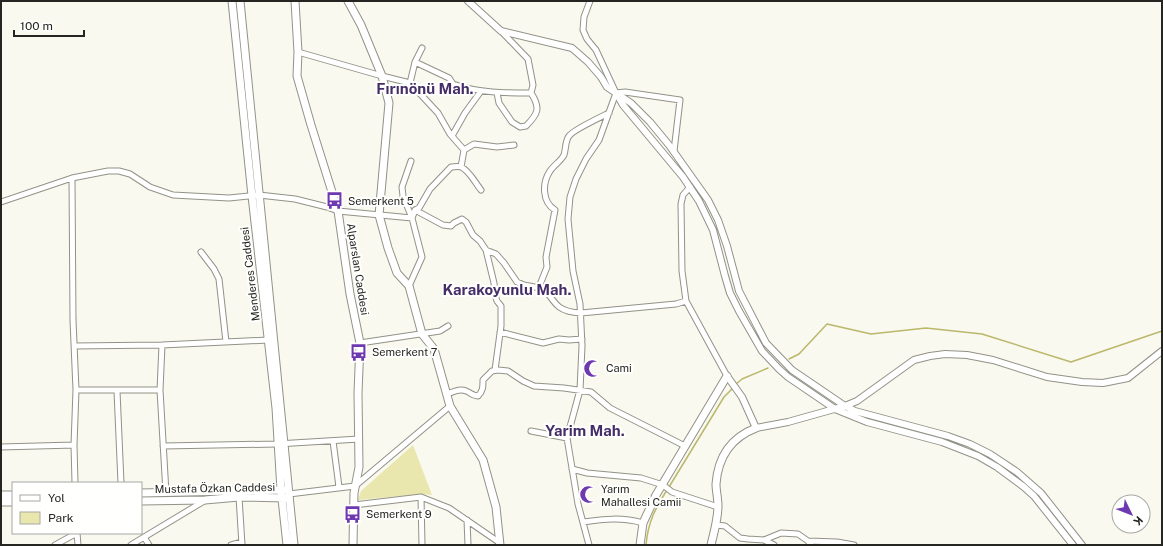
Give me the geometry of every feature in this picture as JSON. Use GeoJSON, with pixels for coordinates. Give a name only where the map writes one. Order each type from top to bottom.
{"type":"FeatureCollection","features":[{"type":"Feature","properties":{"kind":"main road","name":"Menderes Caddesi"},"geometry":{"type":"LineString","coordinates":[[232,1],[268,340],[282,444]]}},
{"type":"Feature","properties":{"kind":"main road","name":"Menderes Caddesi"},"geometry":{"type":"LineString","coordinates":[[240,1],[282,444],[286,494],[287,545]]}},
{"type":"Feature","properties":{"kind":"main road","name":"Alparslan Caddesi"},"geometry":{"type":"LineString","coordinates":[[295,1],[298,52],[297,76],[338,211],[350,294],[360,343],[358,394],[360,439],[359,467],[355,486],[353,545]]}},
{"type":"Feature","properties":{"kind":"main road"},"geometry":{"type":"LineString","coordinates":[[348,1],[361,24],[382,76],[389,103],[379,215],[388,248],[397,273],[409,286],[422,334],[434,349],[450,406],[483,460],[496,507],[500,544]]}},
{"type":"Feature","properties":{"kind":"main road"},"geometry":{"type":"LineString","coordinates":[[640,545],[643,523],[656,495],[685,446],[729,379]]}},
{"type":"Feature","properties":{"kind":"main road"},"geometry":{"type":"LineString","coordinates":[[711,545],[716,526],[718,507],[716,485],[718,470],[722,459],[727,448],[745,432],[756,428]]}},
{"type":"Feature","properties":{"kind":"main road","name":"Mustafa Özkan Caddesi"},"geometry":{"type":"LineString","coordinates":[[142,493],[286,494]]}},
{"type":"Feature","properties":{"kind":"main road","name":"Menderes Caddesi"},"geometry":{"type":"LineString","coordinates":[[286,494],[294,545]]}},
{"type":"Feature","properties":{"kind":"main road","name":"Mustafa Özkan Caddesi"},"geometry":{"type":"LineString","coordinates":[[142,501],[205,500],[286,494]]}},
{"type":"Feature","properties":{"kind":"main road"},"geometry":{"type":"LineString","coordinates":[[1,495],[12,495]]}},
{"type":"Feature","properties":{"kind":"main road"},"geometry":{"type":"LineString","coordinates":[[1,502],[12,502]]}},
{"type":"Feature","properties":{"kind":"street"},"geometry":{"type":"LineString","coordinates":[[468,1],[501,31],[528,59],[533,86],[532,92],[537,101],[537,113],[526,126],[520,127],[512,122],[499,104],[497,93]]}},
{"type":"Feature","properties":{"kind":"street"},"geometry":{"type":"LineString","coordinates":[[590,1],[584,17],[582,30],[596,50],[623,105],[683,177],[699,201],[713,230],[730,293],[758,345],[779,369],[788,377],[835,409],[867,422],[942,442],[978,456],[997,466],[1034,496],[1073,545]]}},
{"type":"Feature","properties":{"kind":"street"},"geometry":{"type":"LineString","coordinates":[[501,31],[572,48],[588,62],[601,77],[606,87],[631,103],[650,122],[674,151],[708,200],[718,220],[727,246],[739,291],[748,312],[766,343],[792,370],[845,406],[855,411],[948,436],[970,444],[990,454],[1017,472],[1041,493],[1082,545]]}},
{"type":"Feature","properties":{"kind":"street"},"geometry":{"type":"LineString","coordinates":[[410,82],[414,62],[422,48]]}},
{"type":"Feature","properties":{"kind":"street"},"geometry":{"type":"LineString","coordinates":[[298,52],[382,76],[410,82],[438,113],[452,136],[464,150]]}},
{"type":"Feature","properties":{"kind":"street"},"geometry":{"type":"LineString","coordinates":[[414,62],[449,78],[453,84],[463,88],[497,93],[532,92]]}},
{"type":"Feature","properties":{"kind":"street"},"geometry":{"type":"LineString","coordinates":[[452,136],[465,113],[481,91]]}},
{"type":"Feature","properties":{"kind":"street"},"geometry":{"type":"LineString","coordinates":[[616,93],[625,92],[680,100],[674,151]]}},
{"type":"Feature","properties":{"kind":"street"},"geometry":{"type":"LineString","coordinates":[[589,545],[578,504],[567,438],[580,390],[582,339],[581,313],[572,263],[568,219],[570,197],[576,179],[586,159],[599,140],[616,93]]}},
{"type":"Feature","properties":{"kind":"street"},"geometry":{"type":"LineString","coordinates":[[540,287],[547,267],[546,257],[554,210],[549,207],[544,189],[549,172],[564,155],[569,136],[609,113]]}},
{"type":"Feature","properties":{"kind":"street"},"geometry":{"type":"LineString","coordinates":[[460,166],[464,150],[474,144],[497,147],[514,145]]}},
{"type":"Feature","properties":{"kind":"street"},"geometry":{"type":"LineString","coordinates":[[409,286],[422,257],[412,218],[403,196],[402,187],[411,160]]}},
{"type":"Feature","properties":{"kind":"street"},"geometry":{"type":"LineString","coordinates":[[412,218],[415,210],[420,208],[430,190],[451,168],[460,166],[469,172],[474,182],[481,190]]}},
{"type":"Feature","properties":{"kind":"street"},"geometry":{"type":"LineString","coordinates":[[1,202],[72,178],[108,171],[119,171],[130,174],[150,186],[173,195],[229,198],[259,195],[295,199],[338,211],[412,218]]}},
{"type":"Feature","properties":{"kind":"street"},"geometry":{"type":"LineString","coordinates":[[72,178],[72,266],[76,390],[74,445],[75,482]]}},
{"type":"Feature","properties":{"kind":"street"},"geometry":{"type":"LineString","coordinates":[[690,187],[683,196],[681,204],[682,271],[686,301],[729,379],[742,397],[756,428],[788,422],[845,406],[862,398],[914,360],[930,356],[945,354],[967,355],[993,360],[1047,377],[1102,383],[1128,378],[1162,351]]}},
{"type":"Feature","properties":{"kind":"street"},"geometry":{"type":"LineString","coordinates":[[415,210],[442,225],[451,226],[462,219],[466,222],[473,235],[486,250],[496,254],[504,263],[517,282],[524,285],[546,289],[552,300],[568,312],[581,313],[676,304],[686,301]]}},
{"type":"Feature","properties":{"kind":"street"},"geometry":{"type":"LineString","coordinates":[[486,250],[494,283],[495,295],[501,306],[500,332],[495,370]]}},
{"type":"Feature","properties":{"kind":"street"},"geometry":{"type":"LineString","coordinates":[[201,252],[214,269],[219,279],[226,342]]}},
{"type":"Feature","properties":{"kind":"street"},"geometry":{"type":"LineString","coordinates":[[360,343],[440,331],[448,326]]}},
{"type":"Feature","properties":{"kind":"street"},"geometry":{"type":"LineString","coordinates":[[500,332],[542,343],[559,339],[582,339]]}},
{"type":"Feature","properties":{"kind":"street"},"geometry":{"type":"LineString","coordinates":[[74,346],[162,345],[268,340]]}},
{"type":"Feature","properties":{"kind":"street"},"geometry":{"type":"LineString","coordinates":[[162,345],[160,390],[166,493]]}},
{"type":"Feature","properties":{"kind":"street"},"geometry":{"type":"LineString","coordinates":[[447,394],[459,390],[466,390],[471,395],[478,396],[482,392],[482,380],[492,371],[508,371],[522,381],[534,386],[592,392],[610,408],[685,446]]}},
{"type":"Feature","properties":{"kind":"street"},"geometry":{"type":"LineString","coordinates":[[76,390],[160,390]]}},
{"type":"Feature","properties":{"kind":"street"},"geometry":{"type":"LineString","coordinates":[[117,391],[121,482]]}},
{"type":"Feature","properties":{"kind":"street"},"geometry":{"type":"LineString","coordinates":[[286,494],[355,486],[450,406]]}},
{"type":"Feature","properties":{"kind":"street"},"geometry":{"type":"LineString","coordinates":[[531,431],[567,438]]}},
{"type":"Feature","properties":{"kind":"street"},"geometry":{"type":"LineString","coordinates":[[163,446],[282,444],[360,439]]}},
{"type":"Feature","properties":{"kind":"street"},"geometry":{"type":"LineString","coordinates":[[333,441],[339,487]]}},
{"type":"Feature","properties":{"kind":"street"},"geometry":{"type":"LineString","coordinates":[[1,447],[74,445]]}},
{"type":"Feature","properties":{"kind":"street"},"geometry":{"type":"LineString","coordinates":[[572,469],[587,473],[641,478],[663,485],[672,492],[718,507]]}},
{"type":"Feature","properties":{"kind":"street"},"geometry":{"type":"LineString","coordinates":[[231,545],[242,543],[239,497]]}},
{"type":"Feature","properties":{"kind":"street"},"geometry":{"type":"LineString","coordinates":[[354,505],[420,497],[449,508],[500,544]]}},
{"type":"Feature","properties":{"kind":"street"},"geometry":{"type":"LineString","coordinates":[[420,497],[422,545]]}},
{"type":"Feature","properties":{"kind":"street"},"geometry":{"type":"LineString","coordinates":[[131,545],[205,500]]}},
{"type":"Feature","properties":{"kind":"street"},"geometry":{"type":"LineString","coordinates":[[583,522],[605,518],[619,518],[643,523]]}},
{"type":"Feature","properties":{"kind":"street"},"geometry":{"type":"LineString","coordinates":[[467,520],[468,545]]}},
{"type":"Feature","properties":{"kind":"street"},"geometry":{"type":"LineString","coordinates":[[716,526],[725,526],[740,538],[764,540],[774,545]]}},
{"type":"Feature","properties":{"kind":"street"},"geometry":{"type":"LineString","coordinates":[[764,540],[780,533],[798,534],[810,543],[837,542],[854,545]]}},
{"type":"Feature","properties":{"kind":"street"},"geometry":{"type":"LineString","coordinates":[[55,545],[75,534]]}},
{"type":"Feature","properties":{"kind":"street"},"geometry":{"type":"LineString","coordinates":[[77,534],[78,545]]}},
{"type":"Feature","properties":{"kind":"street"},"geometry":{"type":"LineString","coordinates":[[144,537],[149,545]]}},
{"type":"Feature","properties":{"kind":"green space"},"geometry":{"type":"Polygon","coordinates":[[[413,445],[432,495],[422,494],[358,500],[361,491],[413,445]]]}},
{"type":"Feature","properties":{"kind":"waterway"},"geometry":{"type":"LineString","coordinates":[[789,359],[799,354],[827,324],[871,334],[926,328],[982,334],[1071,362],[1162,331]]}},
{"type":"Feature","properties":{"kind":"waterway"},"geometry":{"type":"LineString","coordinates":[[735,385],[742,379],[768,368]]}},
{"type":"Feature","properties":{"kind":"waterway"},"geometry":{"type":"LineString","coordinates":[[669,487],[724,397],[733,388]]}},
{"type":"Feature","properties":{"kind":"waterway"},"geometry":{"type":"LineString","coordinates":[[646,545],[648,529],[659,503],[667,490]]}},
{"type":"Feature","properties":{"kind":"place","name":"Semerkent 5"},"geometry":{"type":"Point","coordinates":[335,201]}},
{"type":"Feature","properties":{"kind":"place","name":"Semerkent 7"},"geometry":{"type":"Point","coordinates":[359,352]}},
{"type":"Feature","properties":{"kind":"place","name":"Cami"},"geometry":{"type":"Point","coordinates":[593,368]}},
{"type":"Feature","properties":{"kind":"place","name":"Yarım Mahallesi Camii"},"geometry":{"type":"Point","coordinates":[588,495]}},
{"type":"Feature","properties":{"kind":"place","name":"Semerkent 9"},"geometry":{"type":"Point","coordinates":[353,514]}},
{"type":"Feature","properties":{"kind":"district","name":"Fırınönü Mah."},"geometry":{"type":"Point","coordinates":[425,88]}},
{"type":"Feature","properties":{"kind":"district","name":"Karakoyunlu Mah."},"geometry":{"type":"Point","coordinates":[507,289]}},
{"type":"Feature","properties":{"kind":"district","name":"Yarim Mah."},"geometry":{"type":"Point","coordinates":[585,430]}}]}
